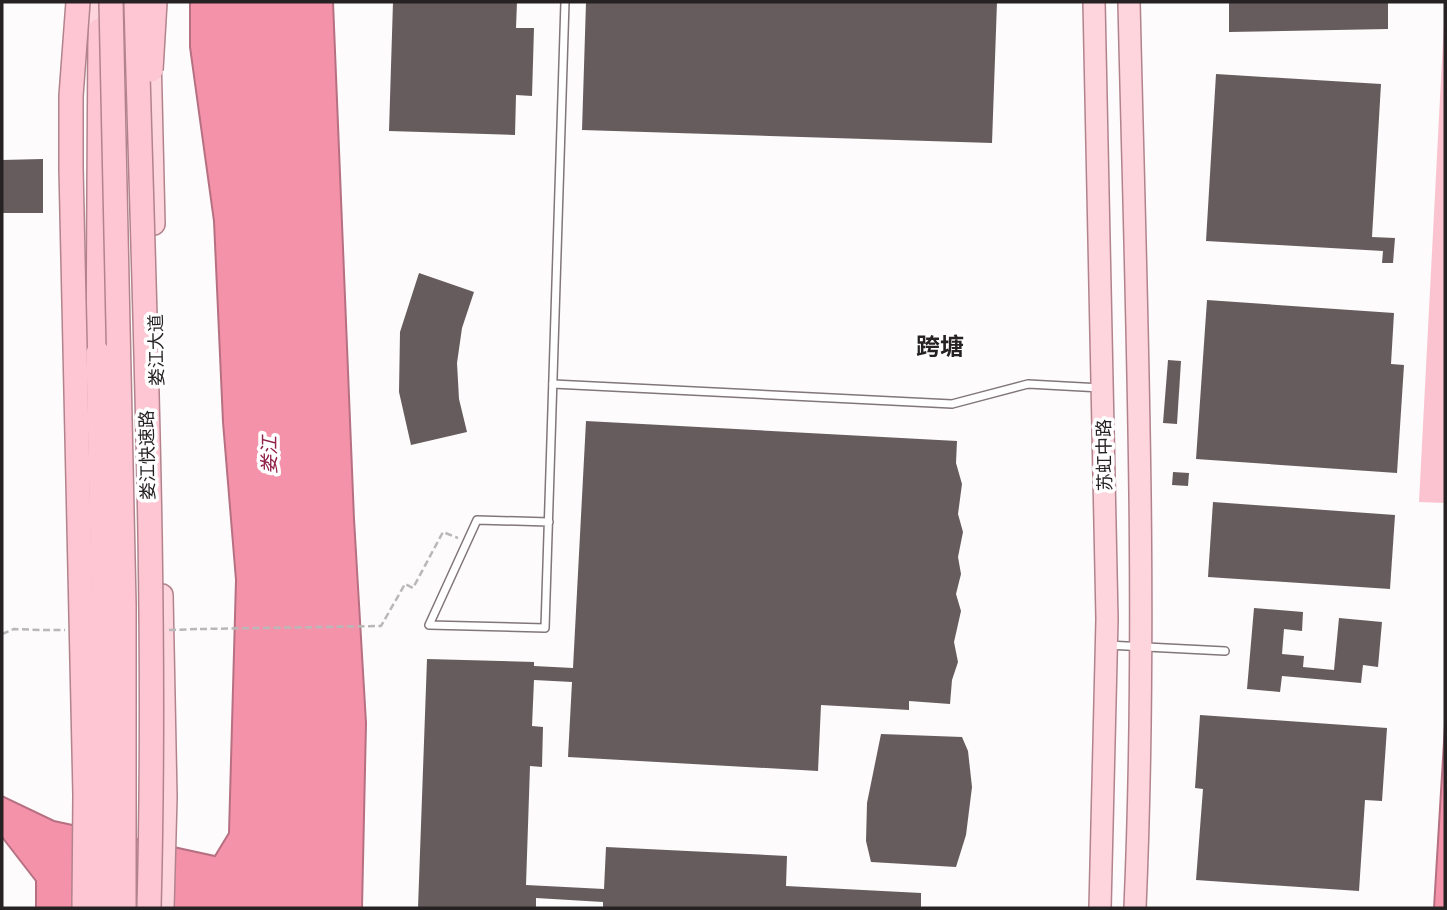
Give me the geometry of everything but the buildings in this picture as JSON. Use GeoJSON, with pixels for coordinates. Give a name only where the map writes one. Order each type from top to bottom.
{"type":"FeatureCollection","features":[{"type":"Feature","properties":{"kind":"highway"},"geometry":{"type":"LineString","coordinates":[[78,2],[72,76],[71,168],[84,781],[84,908]]}},
{"type":"Feature","properties":{"kind":"highway","name":"娄江快速路"},"geometry":{"type":"LineString","coordinates":[[111,2],[124,604],[124,908]]}},
{"type":"Feature","properties":{"kind":"highway","name":"娄江快速路"},"geometry":{"type":"LineString","coordinates":[[136,2],[151,632],[149,908]]}},
{"type":"Feature","properties":{"kind":"highway"},"geometry":{"type":"LineString","coordinates":[[141,220],[155,2]]}},
{"type":"Feature","properties":{"kind":"highway"},"geometry":{"type":"LineString","coordinates":[[100,30],[98,353],[107,797],[105,908]]}},
{"type":"Feature","properties":{"kind":"main road"},"geometry":{"type":"LineString","coordinates":[[99,2],[114,604],[112,908]]}},
{"type":"Feature","properties":{"kind":"main road","name":"娄江大道"},"geometry":{"type":"LineString","coordinates":[[149,2],[165,835],[163,908]]}},
{"type":"Feature","properties":{"kind":"main road","name":"苏虹中路"},"geometry":{"type":"LineString","coordinates":[[1094,2],[1107,645],[1100,908]]}},
{"type":"Feature","properties":{"kind":"main road","name":"苏虹中路"},"geometry":{"type":"LineString","coordinates":[[1129,2],[1139,384],[1140,647],[1135,908]]}},
{"type":"Feature","properties":{"kind":"lane"},"geometry":{"type":"LineString","coordinates":[[549,522],[477,520],[429,625],[545,628],[549,522],[565,2]]}},
{"type":"Feature","properties":{"kind":"lane"},"geometry":{"type":"LineString","coordinates":[[553,384],[952,404],[1028,384],[1102,388]]}},
{"type":"Feature","properties":{"kind":"lane"},"geometry":{"type":"LineString","coordinates":[[1107,645],[1225,651]]}},
{"type":"Feature","properties":{"kind":"path"},"geometry":{"type":"LineString","coordinates":[[200,629],[381,626],[405,584],[413,588],[443,532],[467,542]]}},
{"type":"Feature","properties":{"kind":"path"},"geometry":{"type":"LineString","coordinates":[[2,634],[14,629],[43,630]]}},
{"type":"Feature","properties":{"kind":"shaded area"},"geometry":{"type":"Polygon","coordinates":[[[1445,2],[1445,503],[1419,502],[1445,2]]]}},
{"type":"Feature","properties":{"kind":"water","name":"娄江"},"geometry":{"type":"Polygon","coordinates":[[[190,2],[333,2],[354,519],[366,723],[362,908],[36,908],[36,881],[2,837],[2,796],[54,821],[215,856],[229,833],[236,580],[223,422],[214,221],[190,47],[190,2]]]}},
{"type":"Feature","properties":{"kind":"water"},"geometry":{"type":"Polygon","coordinates":[[[1445,725],[1445,908],[1434,908],[1445,725]]]}},
{"type":"Feature","properties":{"kind":"district","name":"跨塘"},"geometry":{"type":"Point","coordinates":[940,346]}}]}
